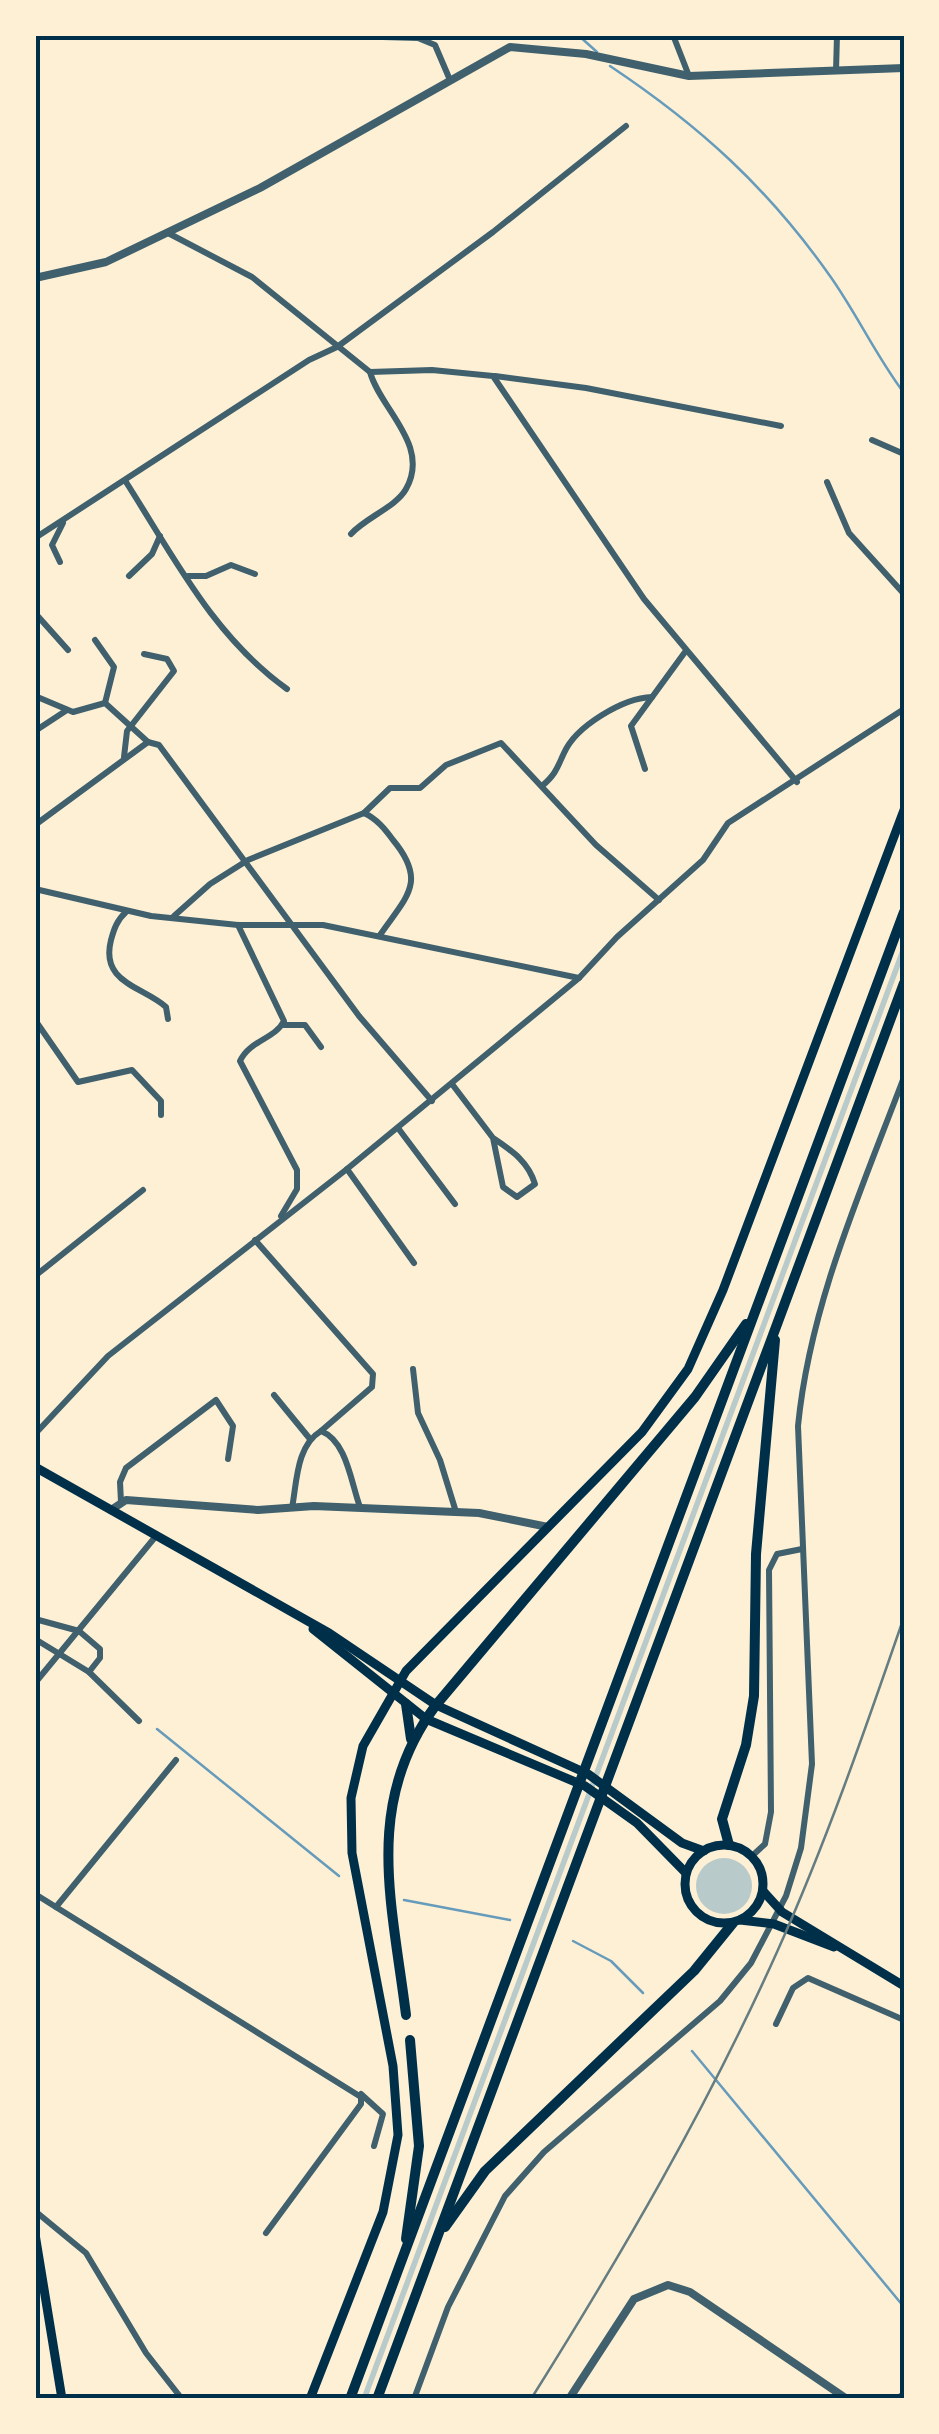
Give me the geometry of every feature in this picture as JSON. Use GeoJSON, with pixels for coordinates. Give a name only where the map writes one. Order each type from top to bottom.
{"type":"FeatureCollection","features":[{"type":"Feature","properties":{"kind":"highway"},"geometry":{"type":"LineString","coordinates":[[350,2399],[904,912]]}},
{"type":"Feature","properties":{"kind":"highway"},"geometry":{"type":"LineString","coordinates":[[376,2399],[904,982]]}},
{"type":"Feature","properties":{"kind":"highway"},"geometry":{"type":"LineString","coordinates":[[406,2015],[388,1816],[411,1740],[695,1397],[756,1311]]}},
{"type":"Feature","properties":{"kind":"highway"},"geometry":{"type":"LineString","coordinates":[[729,1845],[722,1819],[746,1745],[754,1696],[756,1554],[775,1329]]}},
{"type":"Feature","properties":{"kind":"highway"},"geometry":{"type":"LineString","coordinates":[[406,1704],[411,1740]]}},
{"type":"Feature","properties":{"kind":"highway"},"geometry":{"type":"LineString","coordinates":[[436,2240],[485,2171],[694,1971],[736,1922]]}},
{"type":"Feature","properties":{"kind":"highway"},"geometry":{"type":"LineString","coordinates":[[406,2250],[418,2146],[410,2040]]}},
{"type":"Feature","properties":{"kind":"main road"},"geometry":{"type":"LineString","coordinates":[[310,2399],[382,2212],[398,2135],[391,2053],[352,1853],[355,1774],[374,1722],[406,1671],[667,1402],[708,1328],[904,810]]}},
{"type":"Feature","properties":{"kind":"main road"},"geometry":{"type":"LineString","coordinates":[[35,1466],[300,1618],[368,1667],[436,1706],[556,1764],[682,1844],[704,1850],[729,1845],[752,1856],[763,1876],[763,1891],[751,1914],[736,1922]]}},
{"type":"Feature","properties":{"kind":"main road"},"geometry":{"type":"LineString","coordinates":[[368,1667],[426,1719],[556,1764]]}},
{"type":"Feature","properties":{"kind":"main road"},"geometry":{"type":"LineString","coordinates":[[617,1800],[674,1856],[686,1873],[686,1896],[700,1915],[721,1924],[759,1921],[815,1935]]}},
{"type":"Feature","properties":{"kind":"main road"},"geometry":{"type":"LineString","coordinates":[[686,1873],[704,1850]]}},
{"type":"Feature","properties":{"kind":"main road"},"geometry":{"type":"LineString","coordinates":[[763,1891],[774,1905],[815,1935],[904,1986]]}},
{"type":"Feature","properties":{"kind":"main road"},"geometry":{"type":"LineString","coordinates":[[35,2234],[62,2399]]}},
{"type":"Feature","properties":{"kind":"street"},"geometry":{"type":"LineString","coordinates":[[312,35],[418,38],[434,45],[450,80]]}},
{"type":"Feature","properties":{"kind":"street"},"geometry":{"type":"LineString","coordinates":[[673,35],[689,76]]}},
{"type":"Feature","properties":{"kind":"street"},"geometry":{"type":"LineString","coordinates":[[836,71],[837,35]]}},
{"type":"Feature","properties":{"kind":"street"},"geometry":{"type":"LineString","coordinates":[[35,278],[87,269],[167,232],[302,166],[510,47],[586,54],[689,76],[904,68]]}},
{"type":"Feature","properties":{"kind":"street"},"geometry":{"type":"LineString","coordinates":[[35,538],[309,360],[337,347],[493,232],[626,126]]}},
{"type":"Feature","properties":{"kind":"street"},"geometry":{"type":"LineString","coordinates":[[167,232],[252,277],[370,372],[405,433],[410,447],[408,478],[400,495],[367,517],[351,534]]}},
{"type":"Feature","properties":{"kind":"street"},"geometry":{"type":"LineString","coordinates":[[370,372],[432,370],[586,388],[782,426]]}},
{"type":"Feature","properties":{"kind":"street"},"geometry":{"type":"LineString","coordinates":[[493,376],[602,540],[685,652],[797,782]]}},
{"type":"Feature","properties":{"kind":"street"},"geometry":{"type":"LineString","coordinates":[[872,440],[904,454]]}},
{"type":"Feature","properties":{"kind":"street"},"geometry":{"type":"LineString","coordinates":[[126,482],[217,624],[254,665],[287,689]]}},
{"type":"Feature","properties":{"kind":"street"},"geometry":{"type":"LineString","coordinates":[[827,482],[849,533],[904,594]]}},
{"type":"Feature","properties":{"kind":"street"},"geometry":{"type":"LineString","coordinates":[[60,562],[52,545],[67,518]]}},
{"type":"Feature","properties":{"kind":"street"},"geometry":{"type":"LineString","coordinates":[[129,576],[152,554],[160,535]]}},
{"type":"Feature","properties":{"kind":"street"},"geometry":{"type":"LineString","coordinates":[[187,576],[206,576],[231,565],[254,574]]}},
{"type":"Feature","properties":{"kind":"street"},"geometry":{"type":"LineString","coordinates":[[35,613],[68,650]]}},
{"type":"Feature","properties":{"kind":"street"},"geometry":{"type":"LineString","coordinates":[[95,640],[114,667],[105,703]]}},
{"type":"Feature","properties":{"kind":"street"},"geometry":{"type":"LineString","coordinates":[[645,770],[630,731],[685,652]]}},
{"type":"Feature","properties":{"kind":"street"},"geometry":{"type":"LineString","coordinates":[[124,758],[131,725],[174,672],[166,660],[144,654]]}},
{"type":"Feature","properties":{"kind":"street"},"geometry":{"type":"LineString","coordinates":[[35,696],[66,710],[82,712],[105,703]]}},
{"type":"Feature","properties":{"kind":"street"},"geometry":{"type":"LineString","coordinates":[[542,786],[560,768],[564,752],[581,732],[630,702],[652,697]]}},
{"type":"Feature","properties":{"kind":"street"},"geometry":{"type":"LineString","coordinates":[[105,703],[148,742],[160,745],[359,1016],[432,1101]]}},
{"type":"Feature","properties":{"kind":"street"},"geometry":{"type":"LineString","coordinates":[[37,1431],[108,1356],[432,1101],[579,978],[703,860],[728,824],[904,709]]}},
{"type":"Feature","properties":{"kind":"street"},"geometry":{"type":"LineString","coordinates":[[35,731],[66,710]]}},
{"type":"Feature","properties":{"kind":"street"},"geometry":{"type":"LineString","coordinates":[[35,826],[148,742]]}},
{"type":"Feature","properties":{"kind":"street"},"geometry":{"type":"LineString","coordinates":[[173,916],[210,884],[248,860],[364,814],[390,788],[420,788],[446,765],[496,743],[508,748],[596,845],[658,900]]}},
{"type":"Feature","properties":{"kind":"street"},"geometry":{"type":"LineString","coordinates":[[364,814],[386,830],[412,869],[412,887],[380,935]]}},
{"type":"Feature","properties":{"kind":"street"},"geometry":{"type":"LineString","coordinates":[[35,889],[127,912],[380,935],[579,978]]}},
{"type":"Feature","properties":{"kind":"street"},"geometry":{"type":"LineString","coordinates":[[127,912],[115,927],[108,951],[111,964],[135,992],[166,1007],[168,1019]]}},
{"type":"Feature","properties":{"kind":"street"},"geometry":{"type":"LineString","coordinates":[[238,925],[284,1025]]}},
{"type":"Feature","properties":{"kind":"street"},"geometry":{"type":"LineString","coordinates":[[35,1020],[78,1082],[132,1070],[161,1100],[161,1115]]}},
{"type":"Feature","properties":{"kind":"street"},"geometry":{"type":"LineString","coordinates":[[268,1230],[292,1202],[297,1170],[240,1061],[246,1048],[284,1025],[305,1025],[322,1047]]}},
{"type":"Feature","properties":{"kind":"street"},"geometry":{"type":"LineString","coordinates":[[414,2399],[456,2289],[504,2196],[544,2152],[720,2001],[770,1932],[802,1848],[812,1764],[798,1426],[816,1316],[904,1077]]}},
{"type":"Feature","properties":{"kind":"street"},"geometry":{"type":"LineString","coordinates":[[452,1084],[493,1138],[518,1155],[533,1176],[536,1184],[527,1193],[517,1196],[502,1187],[493,1138]]}},
{"type":"Feature","properties":{"kind":"street"},"geometry":{"type":"LineString","coordinates":[[398,1128],[454,1204]]}},
{"type":"Feature","properties":{"kind":"street"},"geometry":{"type":"LineString","coordinates":[[347,1169],[414,1264]]}},
{"type":"Feature","properties":{"kind":"street"},"geometry":{"type":"LineString","coordinates":[[35,1276],[143,1190]]}},
{"type":"Feature","properties":{"kind":"street"},"geometry":{"type":"LineString","coordinates":[[255,1240],[373,1374],[372,1387],[310,1439],[301,1456],[292,1508]]}},
{"type":"Feature","properties":{"kind":"street"},"geometry":{"type":"LineString","coordinates":[[413,1369],[418,1413],[440,1460],[456,1512]]}},
{"type":"Feature","properties":{"kind":"street"},"geometry":{"type":"LineString","coordinates":[[274,1395],[310,1439]]}},
{"type":"Feature","properties":{"kind":"street"},"geometry":{"type":"LineString","coordinates":[[120,1502],[120,1482],[126,1468],[216,1400],[233,1426],[228,1458]]}},
{"type":"Feature","properties":{"kind":"street"},"geometry":{"type":"LineString","coordinates":[[35,1419],[37,1431]]}},
{"type":"Feature","properties":{"kind":"street"},"geometry":{"type":"LineString","coordinates":[[321,1431],[331,1435],[341,1449],[360,1507]]}},
{"type":"Feature","properties":{"kind":"street"},"geometry":{"type":"LineString","coordinates":[[111,1510],[120,1502],[360,1507],[501,1516],[548,1527]]}},
{"type":"Feature","properties":{"kind":"street"},"geometry":{"type":"LineString","coordinates":[[35,1683],[156,1536]]}},
{"type":"Feature","properties":{"kind":"street"},"geometry":{"type":"LineString","coordinates":[[752,1856],[766,1844],[771,1812],[769,1570],[777,1554],[802,1549]]}},
{"type":"Feature","properties":{"kind":"street"},"geometry":{"type":"LineString","coordinates":[[35,1619],[79,1630],[100,1649],[100,1658],[89,1672]]}},
{"type":"Feature","properties":{"kind":"street"},"geometry":{"type":"LineString","coordinates":[[35,1640],[89,1672],[139,1721]]}},
{"type":"Feature","properties":{"kind":"street"},"geometry":{"type":"LineString","coordinates":[[56,1908],[176,1760]]}},
{"type":"Feature","properties":{"kind":"street"},"geometry":{"type":"LineString","coordinates":[[35,1894],[355,2091],[383,2114],[374,2146]]}},
{"type":"Feature","properties":{"kind":"street"},"geometry":{"type":"LineString","coordinates":[[776,2024],[793,1988],[808,1978],[904,2020]]}},
{"type":"Feature","properties":{"kind":"street"},"geometry":{"type":"LineString","coordinates":[[266,2234],[362,2104],[355,2091]]}},
{"type":"Feature","properties":{"kind":"street"},"geometry":{"type":"LineString","coordinates":[[35,2210],[86,2253],[146,2353],[182,2399]]}},
{"type":"Feature","properties":{"kind":"street"},"geometry":{"type":"LineString","coordinates":[[569,2399],[634,2299],[668,2285],[690,2292],[847,2399]]}},
{"type":"Feature","properties":{"kind":"street"},"geometry":{"type":"LineString","coordinates":[[898,2399],[904,2394]]}},
{"type":"Feature","properties":{"kind":"shaded area"},"geometry":{"type":"Polygon","coordinates":[[[904,940],[904,956],[367,2399],[361,2399],[904,940]]]}},
{"type":"Feature","properties":{"kind":"shaded area"},"geometry":{"type":"Polygon","coordinates":[[[724,1858],[744,1866],[752,1886],[744,1906],[724,1914],[704,1906],[696,1886],[704,1866],[724,1858]]]}},
{"type":"Feature","properties":{"kind":"waterway"},"geometry":{"type":"LineString","coordinates":[[578,35],[597,52]]}},
{"type":"Feature","properties":{"kind":"waterway"},"geometry":{"type":"LineString","coordinates":[[610,66],[674,112],[757,187],[830,276],[904,393]]}},
{"type":"Feature","properties":{"kind":"waterway"},"geometry":{"type":"LineString","coordinates":[[157,1729],[339,1876]]}},
{"type":"Feature","properties":{"kind":"waterway"},"geometry":{"type":"LineString","coordinates":[[404,1900],[510,1920]]}},
{"type":"Feature","properties":{"kind":"waterway"},"geometry":{"type":"LineString","coordinates":[[573,1941],[611,1961],[643,1993]]}},
{"type":"Feature","properties":{"kind":"waterway"},"geometry":{"type":"LineString","coordinates":[[692,2051],[904,2307]]}},
{"type":"Feature","properties":{"kind":"railway"},"geometry":{"type":"LineString","coordinates":[[531,2399],[662,2180],[750,2010],[828,1828],[904,1617]]}}]}
